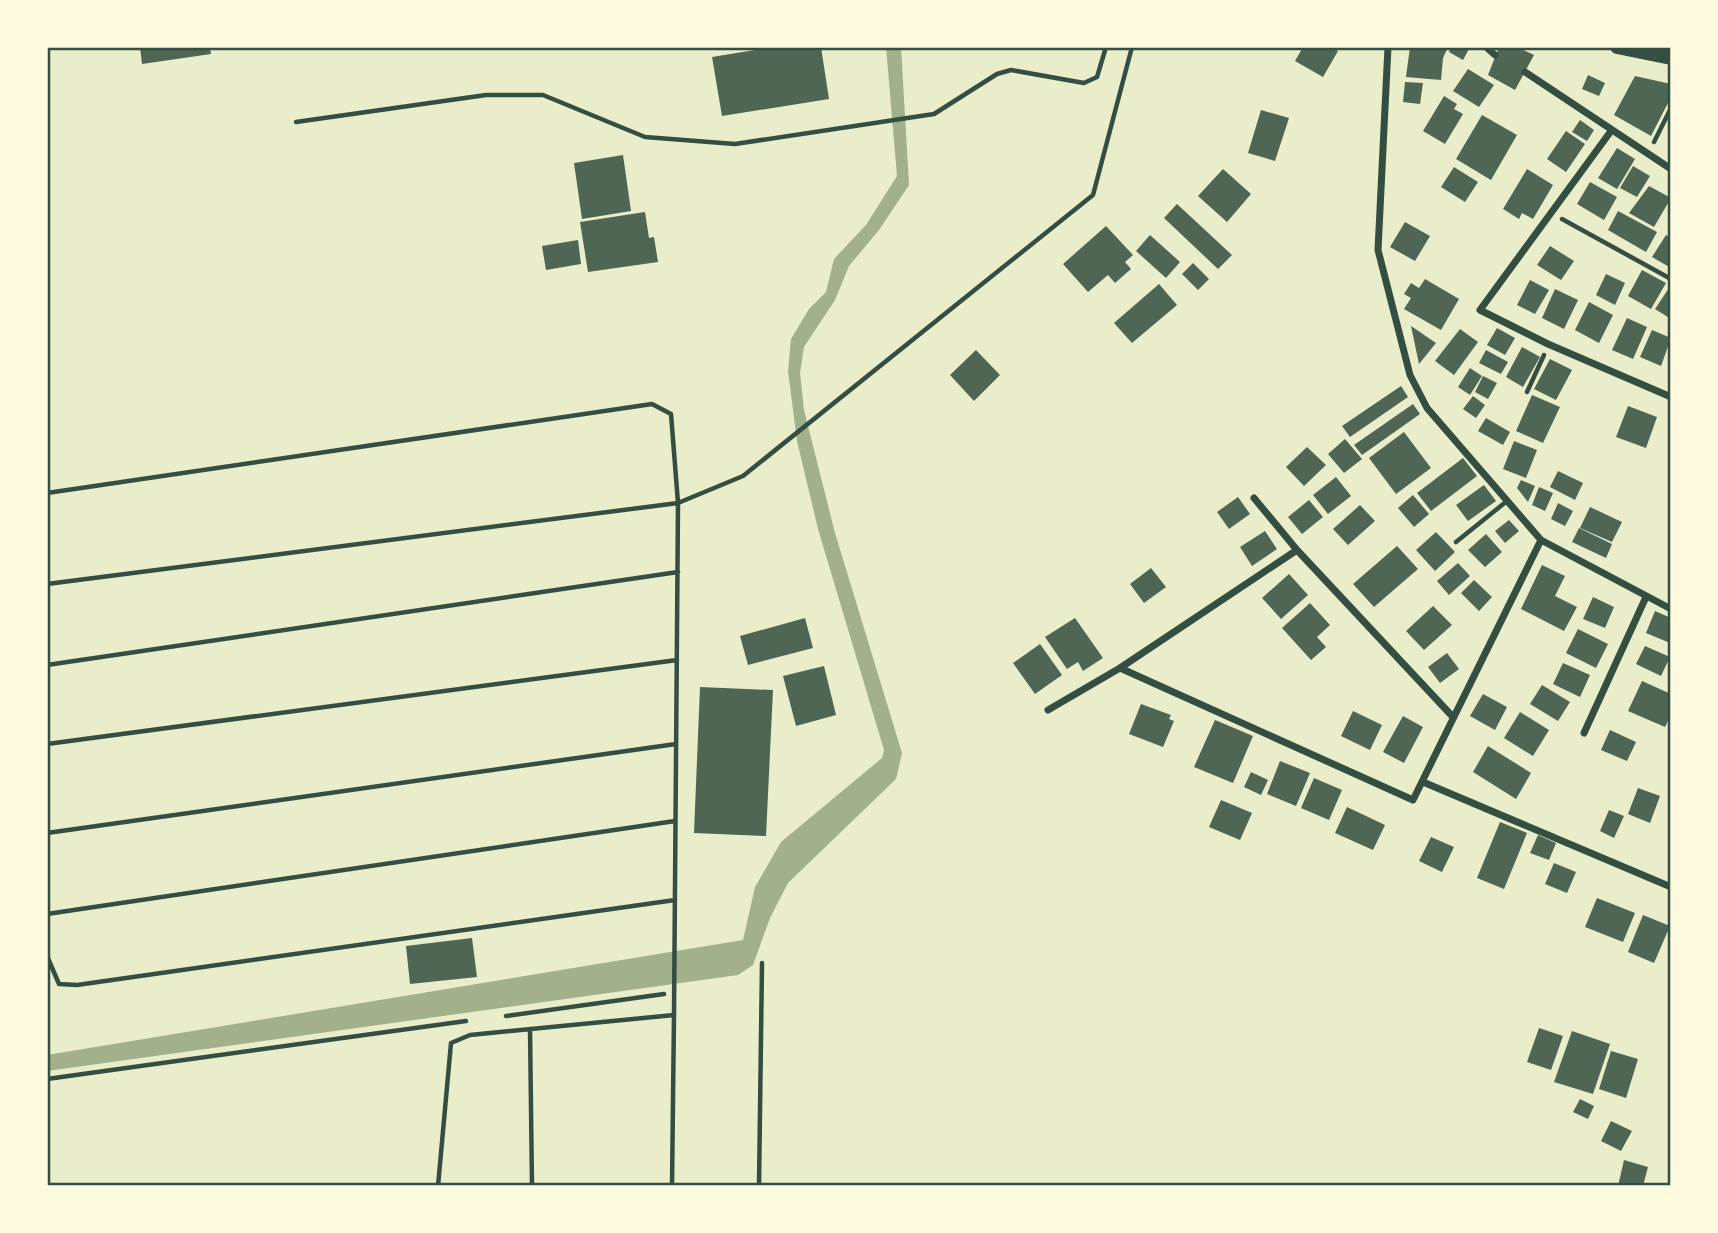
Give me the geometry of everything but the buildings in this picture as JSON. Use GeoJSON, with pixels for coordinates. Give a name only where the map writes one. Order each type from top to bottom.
{"type":"FeatureCollection","features":[{"type":"Feature","properties":{"kind":"main road"},"geometry":{"type":"LineString","coordinates":[[1617,47],[1671,58]]}},
{"type":"Feature","properties":{"kind":"street"},"geometry":{"type":"LineString","coordinates":[[1388,47],[1378,250],[1410,375],[1427,408],[1541,540],[1671,608]]}},
{"type":"Feature","properties":{"kind":"street"},"geometry":{"type":"LineString","coordinates":[[1486,47],[1495,55]]}},
{"type":"Feature","properties":{"kind":"street"},"geometry":{"type":"LineString","coordinates":[[1525,72],[1671,169]]}},
{"type":"Feature","properties":{"kind":"street"},"geometry":{"type":"LineString","coordinates":[[1611,131],[1480,310],[1548,344],[1671,397]]}},
{"type":"Feature","properties":{"kind":"street"},"geometry":{"type":"LineString","coordinates":[[1254,498],[1297,550],[1453,717]]}},
{"type":"Feature","properties":{"kind":"street"},"geometry":{"type":"LineString","coordinates":[[1120,668],[1413,800],[1541,540]]}},
{"type":"Feature","properties":{"kind":"street"},"geometry":{"type":"LineString","coordinates":[[1048,710],[1120,668],[1297,550]]}},
{"type":"Feature","properties":{"kind":"street"},"geometry":{"type":"LineString","coordinates":[[1584,733],[1646,597]]}},
{"type":"Feature","properties":{"kind":"street"},"geometry":{"type":"LineString","coordinates":[[1423,782],[1671,887]]}},
{"type":"Feature","properties":{"kind":"lane"},"geometry":{"type":"LineString","coordinates":[[296,122],[486,95],[543,95],[645,136],[735,144],[934,114],[997,74],[1011,70],[1084,83],[1097,77],[1106,47]]}},
{"type":"Feature","properties":{"kind":"lane"},"geometry":{"type":"LineString","coordinates":[[47,584],[678,503],[743,476],[1093,195],[1132,47]]}},
{"type":"Feature","properties":{"kind":"lane"},"geometry":{"type":"LineString","coordinates":[[47,493],[652,404],[671,414],[678,503],[673,1186]]}},
{"type":"Feature","properties":{"kind":"lane"},"geometry":{"type":"LineString","coordinates":[[1456,542],[1507,501]]}},
{"type":"Feature","properties":{"kind":"lane"},"geometry":{"type":"LineString","coordinates":[[47,665],[678,572]]}},
{"type":"Feature","properties":{"kind":"lane"},"geometry":{"type":"LineString","coordinates":[[47,744],[677,660]]}},
{"type":"Feature","properties":{"kind":"lane"},"geometry":{"type":"LineString","coordinates":[[47,832],[676,744]]}},
{"type":"Feature","properties":{"kind":"lane"},"geometry":{"type":"LineString","coordinates":[[47,914],[675,821]]}},
{"type":"Feature","properties":{"kind":"lane"},"geometry":{"type":"LineString","coordinates":[[47,956],[59,984],[77,985],[675,900]]}},
{"type":"Feature","properties":{"kind":"lane"},"geometry":{"type":"LineString","coordinates":[[438,1186],[451,1044],[470,1035],[674,1015]]}},
{"type":"Feature","properties":{"kind":"lane"},"geometry":{"type":"LineString","coordinates":[[530,1029],[532,1186]]}},
{"type":"Feature","properties":{"kind":"path"},"geometry":{"type":"LineString","coordinates":[[1647,155],[1671,108]]}},
{"type":"Feature","properties":{"kind":"path"},"geometry":{"type":"LineString","coordinates":[[1552,213],[1671,279]]}},
{"type":"Feature","properties":{"kind":"path"},"geometry":{"type":"LineString","coordinates":[[1527,393],[1548,344]]}},
{"type":"Feature","properties":{"kind":"path"},"geometry":{"type":"LineString","coordinates":[[760,1186],[762,963]]}},
{"type":"Feature","properties":{"kind":"path"},"geometry":{"type":"LineString","coordinates":[[497,1017],[674,991]]}},
{"type":"Feature","properties":{"kind":"path"},"geometry":{"type":"LineString","coordinates":[[47,1079],[470,1021]]}},
{"type":"Feature","properties":{"kind":"shaded area"},"geometry":{"type":"Polygon","coordinates":[[[886,47],[901,47],[909,185],[879,230],[849,266],[835,300],[804,347],[800,373],[804,410],[835,533],[902,753],[896,779],[788,883],[770,918],[753,965],[738,975],[47,1071],[47,1055],[743,940],[755,887],[781,842],[882,758],[884,750],[818,529],[797,441],[788,371],[791,339],[809,309],[826,292],[834,259],[866,225],[897,176],[886,47]]]}}]}
